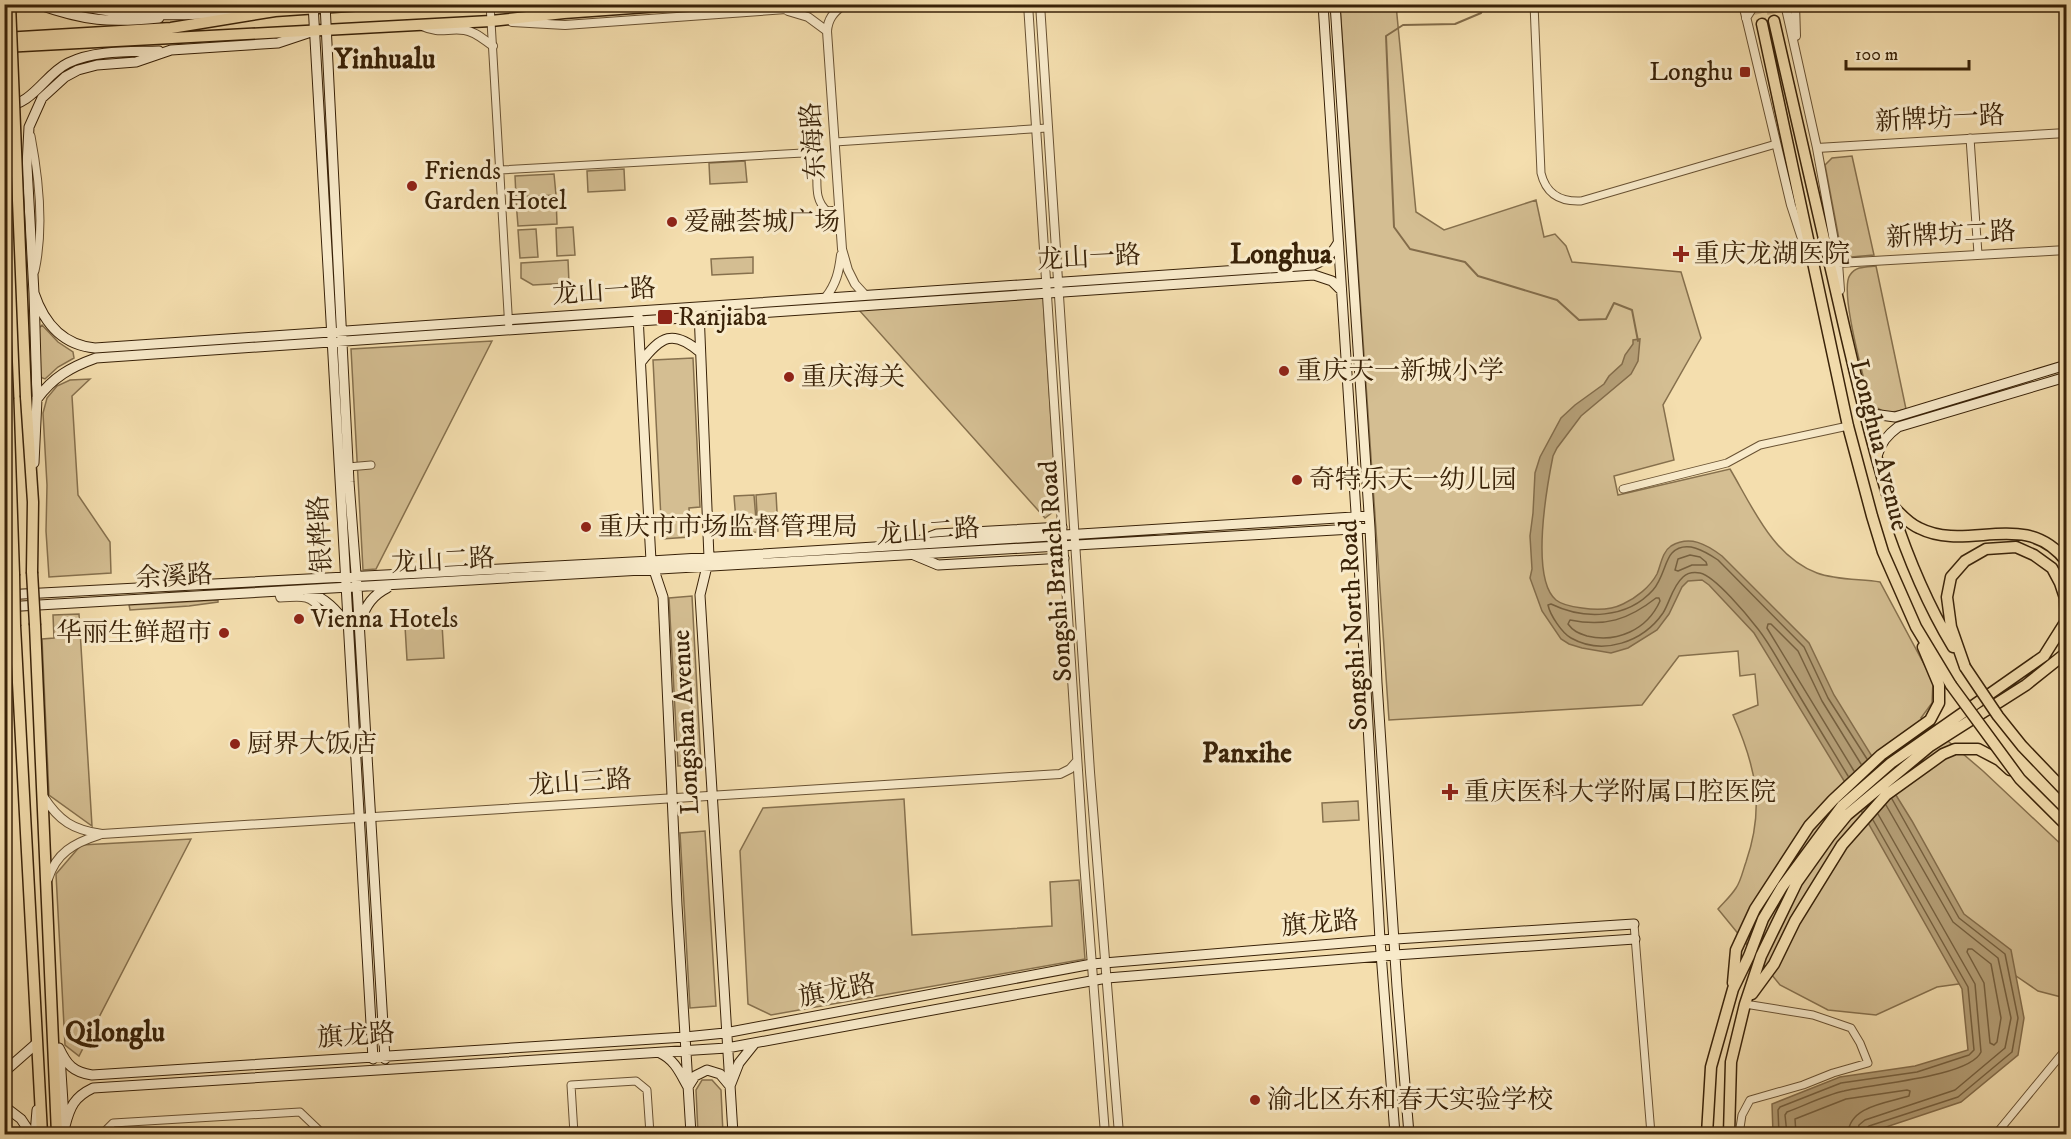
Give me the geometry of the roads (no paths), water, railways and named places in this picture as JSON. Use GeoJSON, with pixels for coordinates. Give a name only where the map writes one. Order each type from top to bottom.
{"type":"FeatureCollection","features":[{"type":"Feature","properties":{"kind":"main road"},"geometry":{"type":"LineString","coordinates":[[37,4],[71,16],[110,21],[275,11]]}},
{"type":"Feature","properties":{"kind":"main road"},"geometry":{"type":"LineString","coordinates":[[73,4],[108,11],[201,15]]}},
{"type":"Feature","properties":{"kind":"main road"},"geometry":{"type":"LineString","coordinates":[[4,38],[171,28],[275,11],[319,6],[377,4]]}},
{"type":"Feature","properties":{"kind":"main road"},"geometry":{"type":"LineString","coordinates":[[4,47],[422,26],[688,4]]}},
{"type":"Feature","properties":{"kind":"main road","name":"Songshi North Road"},"geometry":{"type":"LineString","coordinates":[[1323,4],[1357,528],[1381,957],[1395,1134]]}},
{"type":"Feature","properties":{"kind":"main road","name":"Songshi North Road"},"geometry":{"type":"LineString","coordinates":[[1335,4],[1370,528],[1394,940],[1409,1134]]}},
{"type":"Feature","properties":{"kind":"main road"},"geometry":{"type":"LineString","coordinates":[[8,5],[33,502]]}},
{"type":"Feature","properties":{"kind":"main road","name":"银桦路"},"geometry":{"type":"LineString","coordinates":[[319,6],[327,31],[348,467],[357,583],[385,1070]]}},
{"type":"Feature","properties":{"kind":"main road","name":"银桦路"},"geometry":{"type":"LineString","coordinates":[[319,6],[314,32],[374,1071]]}},
{"type":"Feature","properties":{"kind":"main road","name":"Longhua Avenue"},"geometry":{"type":"LineString","coordinates":[[1774,21],[1863,406],[1889,502],[1905,548],[1920,584],[1965,668],[2022,746],[2067,792]]}},
{"type":"Feature","properties":{"kind":"main road","name":"Longhua Avenue"},"geometry":{"type":"LineString","coordinates":[[1762,24],[1848,426],[1883,552],[1916,627],[1951,685],[2019,779],[2067,825]]}},
{"type":"Feature","properties":{"kind":"main road"},"geometry":{"type":"LineString","coordinates":[[4,106],[21,103],[47,77],[70,62],[92,55],[278,43],[314,32]]}},
{"type":"Feature","properties":{"kind":"main road"},"geometry":{"type":"LineString","coordinates":[[62,1132],[52,1008],[32,572],[38,399],[27,166],[29,127],[42,98],[65,77],[78,70],[97,65],[136,62],[171,50]]}},
{"type":"Feature","properties":{"kind":"main road","name":"龙山一路"},"geometry":{"type":"LineString","coordinates":[[699,312],[826,297],[1313,265],[1324,261],[1331,255],[1338,243]]}},
{"type":"Feature","properties":{"kind":"main road","name":"龙山一路"},"geometry":{"type":"LineString","coordinates":[[34,293],[40,310],[57,333],[68,341],[94,348],[341,330],[1046,293],[1314,275],[1332,281],[1341,290]]}},
{"type":"Feature","properties":{"kind":"main road"},"geometry":{"type":"LineString","coordinates":[[4,300],[15,626],[42,1134]]}},
{"type":"Feature","properties":{"kind":"main road","name":"Longshan Avenue"},"geometry":{"type":"LineString","coordinates":[[699,312],[707,562],[700,595],[725,1033],[733,1134]]}},
{"type":"Feature","properties":{"kind":"main road","name":"龙山一路"},"geometry":{"type":"LineString","coordinates":[[38,399],[47,386],[61,374],[96,358],[509,330],[638,316]]}},
{"type":"Feature","properties":{"kind":"main road","name":"Longshan Avenue"},"geometry":{"type":"LineString","coordinates":[[638,316],[652,566],[663,597],[671,798],[691,1134]]}},
{"type":"Feature","properties":{"kind":"main road"},"geometry":{"type":"LineString","coordinates":[[640,362],[652,346],[664,339],[677,337],[689,342],[700,352]]}},
{"type":"Feature","properties":{"kind":"main road"},"geometry":{"type":"LineString","coordinates":[[1863,406],[1873,414],[1895,417],[2067,365]]}},
{"type":"Feature","properties":{"kind":"main road"},"geometry":{"type":"LineString","coordinates":[[1877,456],[1881,444],[1898,428],[2067,377]]}},
{"type":"Feature","properties":{"kind":"main road"},"geometry":{"type":"LineString","coordinates":[[4,453],[10,501]]}},
{"type":"Feature","properties":{"kind":"main road"},"geometry":{"type":"LineString","coordinates":[[1889,502],[1903,517],[1919,528],[1940,535],[2013,532],[2031,535],[2049,545],[2067,561]]}},
{"type":"Feature","properties":{"kind":"main road","name":"龙山二路"},"geometry":{"type":"LineString","coordinates":[[1075,539],[1369,516]]}},
{"type":"Feature","properties":{"kind":"main road","name":"龙山二路"},"geometry":{"type":"LineString","coordinates":[[345,583],[392,585],[911,550],[1063,535],[1075,539],[1370,528]]}},
{"type":"Feature","properties":{"kind":"main road"},"geometry":{"type":"LineString","coordinates":[[1929,742],[2044,656],[2066,621],[2065,598],[2052,568],[2034,555],[2016,547],[1986,549],[1965,561],[1951,577],[1947,597],[1951,627],[1965,668]]}},
{"type":"Feature","properties":{"kind":"main road"},"geometry":{"type":"LineString","coordinates":[[911,550],[938,566],[1064,558]]}},
{"type":"Feature","properties":{"kind":"main road","name":"龙山二路"},"geometry":{"type":"LineString","coordinates":[[357,583],[652,566]]}},
{"type":"Feature","properties":{"kind":"main road","name":"余溪路"},"geometry":{"type":"LineString","coordinates":[[4,607],[278,592],[345,583]]}},
{"type":"Feature","properties":{"kind":"main road","name":"余溪路"},"geometry":{"type":"LineString","coordinates":[[4,596],[345,583]]}},
{"type":"Feature","properties":{"kind":"main road"},"geometry":{"type":"LineString","coordinates":[[359,625],[364,609],[376,594],[392,585]]}},
{"type":"Feature","properties":{"kind":"main road"},"geometry":{"type":"LineString","coordinates":[[304,590],[323,598],[337,610],[348,626]]}},
{"type":"Feature","properties":{"kind":"main road"},"geometry":{"type":"LineString","coordinates":[[1733,989],[1736,950],[1755,909],[1809,826],[1881,755],[1930,720],[1939,704],[1939,685],[1916,627]]}},
{"type":"Feature","properties":{"kind":"main road"},"geometry":{"type":"LineString","coordinates":[[1729,1134],[1731,1062],[1744,1004],[1761,956],[1797,882],[1842,806],[1891,763],[2026,685],[2067,653]]}},
{"type":"Feature","properties":{"kind":"main road"},"geometry":{"type":"LineString","coordinates":[[1744,1004],[1774,964],[1795,921],[1842,845],[1886,795],[1943,754],[1955,749],[1978,748],[1999,760],[2019,779]]}},
{"type":"Feature","properties":{"kind":"main road"},"geometry":{"type":"LineString","coordinates":[[1707,1134],[1711,1067],[1733,989],[1763,919],[1782,887],[1826,835]]}},
{"type":"Feature","properties":{"kind":"main road","name":"旗龙路"},"geometry":{"type":"LineString","coordinates":[[59,1048],[72,1069],[92,1076],[685,1037],[725,1033],[1092,964],[1380,940],[1634,924]]}},
{"type":"Feature","properties":{"kind":"main road"},"geometry":{"type":"LineString","coordinates":[[62,1132],[69,1107],[75,1099],[93,1088],[727,1048],[1107,978],[1635,939]]}},
{"type":"Feature","properties":{"kind":"main road"},"geometry":{"type":"LineString","coordinates":[[52,1008],[59,1048],[62,1132]]}},
{"type":"Feature","properties":{"kind":"main road"},"geometry":{"type":"LineString","coordinates":[[4,1072],[37,1043]]}},
{"type":"Feature","properties":{"kind":"main road"},"geometry":{"type":"LineString","coordinates":[[657,1052],[669,1058],[678,1068],[688,1087],[695,1076],[707,1070],[720,1074],[730,1086],[739,1063],[755,1043]]}},
{"type":"Feature","properties":{"kind":"main road"},"geometry":{"type":"LineString","coordinates":[[33,1134],[40,1089]]}},
{"type":"Feature","properties":{"kind":"main road"},"geometry":{"type":"LineString","coordinates":[[4,1106],[21,1119],[33,1134]]}},
{"type":"Feature","properties":{"kind":"street"},"geometry":{"type":"LineString","coordinates":[[108,11],[162,4]]}},
{"type":"Feature","properties":{"kind":"street"},"geometry":{"type":"LineString","coordinates":[[490,4],[509,330]]}},
{"type":"Feature","properties":{"kind":"street"},"geometry":{"type":"LineString","coordinates":[[491,21],[564,25],[856,4]]}},
{"type":"Feature","properties":{"kind":"street","name":"Songshi Branch Road"},"geometry":{"type":"LineString","coordinates":[[1028,4],[1077,761],[1105,1134]]}},
{"type":"Feature","properties":{"kind":"street","name":"Songshi Branch Road"},"geometry":{"type":"LineString","coordinates":[[1040,4],[1090,772],[1119,1134]]}},
{"type":"Feature","properties":{"kind":"street"},"geometry":{"type":"LineString","coordinates":[[1534,4],[1541,173],[1544,184],[1559,198],[1569,202],[1581,201],[1776,144]]}},
{"type":"Feature","properties":{"kind":"street"},"geometry":{"type":"LineString","coordinates":[[1741,4],[1791,205],[1819,291]]}},
{"type":"Feature","properties":{"kind":"street"},"geometry":{"type":"LineString","coordinates":[[1746,19],[1755,4]]}},
{"type":"Feature","properties":{"kind":"street"},"geometry":{"type":"LineString","coordinates":[[1795,4],[1797,58]]}},
{"type":"Feature","properties":{"kind":"street"},"geometry":{"type":"LineString","coordinates":[[827,31],[828,21],[833,13],[843,6]]}},
{"type":"Feature","properties":{"kind":"street"},"geometry":{"type":"LineString","coordinates":[[1785,6],[1838,263],[1842,315]]}},
{"type":"Feature","properties":{"kind":"street"},"geometry":{"type":"LineString","coordinates":[[783,10],[808,17],[827,31]]}},
{"type":"Feature","properties":{"kind":"street"},"geometry":{"type":"LineString","coordinates":[[422,26],[434,31],[465,30],[476,34],[493,46]]}},
{"type":"Feature","properties":{"kind":"street","name":"东海路"},"geometry":{"type":"LineString","coordinates":[[826,297],[844,270],[827,31]]}},
{"type":"Feature","properties":{"kind":"street"},"geometry":{"type":"LineString","coordinates":[[835,142],[1047,129]]}},
{"type":"Feature","properties":{"kind":"street","name":"新牌坊一路"},"geometry":{"type":"LineString","coordinates":[[1816,148],[2067,133]]}},
{"type":"Feature","properties":{"kind":"street"},"geometry":{"type":"LineString","coordinates":[[1970,138],[1978,254]]}},
{"type":"Feature","properties":{"kind":"street"},"geometry":{"type":"LineString","coordinates":[[500,170],[812,154],[816,162],[820,204],[827,211],[839,210]]}},
{"type":"Feature","properties":{"kind":"street","name":"新牌坊二路"},"geometry":{"type":"LineString","coordinates":[[1838,263],[2067,250]]}},
{"type":"Feature","properties":{"kind":"street"},"geometry":{"type":"LineString","coordinates":[[844,270],[865,295]]}},
{"type":"Feature","properties":{"kind":"street"},"geometry":{"type":"LineString","coordinates":[[1623,489],[1727,463],[1760,445],[1848,426]]}},
{"type":"Feature","properties":{"kind":"street"},"geometry":{"type":"LineString","coordinates":[[348,467],[371,465]]}},
{"type":"Feature","properties":{"kind":"street"},"geometry":{"type":"LineString","coordinates":[[278,592],[280,598],[307,597],[315,601],[320,609],[316,617]]}},
{"type":"Feature","properties":{"kind":"street"},"geometry":{"type":"LineString","coordinates":[[1060,774],[1070,769],[1077,761]]}},
{"type":"Feature","properties":{"kind":"street"},"geometry":{"type":"LineString","coordinates":[[1060,774],[1079,786]]}},
{"type":"Feature","properties":{"kind":"street","name":"龙山三路"},"geometry":{"type":"LineString","coordinates":[[102,834],[1060,774]]}},
{"type":"Feature","properties":{"kind":"street"},"geometry":{"type":"LineString","coordinates":[[43,796],[59,817],[75,828],[102,834]]}},
{"type":"Feature","properties":{"kind":"street"},"geometry":{"type":"LineString","coordinates":[[47,880],[52,867],[62,853],[84,840],[102,834]]}},
{"type":"Feature","properties":{"kind":"street"},"geometry":{"type":"LineString","coordinates":[[1634,924],[1650,1134]]}},
{"type":"Feature","properties":{"kind":"street"},"geometry":{"type":"LineString","coordinates":[[1739,1134],[1742,1115],[1750,1100],[1803,1085],[1833,1072],[1868,1063],[1851,1028],[1813,1015],[1744,1004]]}},
{"type":"Feature","properties":{"kind":"street"},"geometry":{"type":"LineString","coordinates":[[1996,1134],[2067,1049]]}},
{"type":"Feature","properties":{"kind":"street"},"geometry":{"type":"LineString","coordinates":[[574,1134],[571,1085],[636,1081],[647,1090],[650,1134]]}},
{"type":"Feature","properties":{"kind":"street"},"geometry":{"type":"LineString","coordinates":[[102,1134],[113,1124],[300,1112],[323,1134]]}},
{"type":"Feature","properties":{"kind":"water"},"geometry":{"type":"Polygon","coordinates":[[[1640,339],[1638,361],[1631,374],[1581,416],[1553,456],[1542,531],[1542,553],[1548,589],[1556,600],[1568,606],[1598,609],[1618,606],[1628,602],[1647,588],[1671,546],[1685,541],[1698,542],[1722,556],[1809,643],[1834,695],[1912,821],[1964,914],[2011,950],[2024,1018],[2018,1055],[1961,1102],[1868,1134],[1773,1134],[1772,1104],[1840,1077],[1915,1066],[1968,1050],[1962,989],[1846,784],[1754,633],[1709,585],[1702,580],[1688,581],[1682,587],[1669,614],[1657,630],[1628,648],[1611,653],[1569,644],[1561,639],[1542,611],[1530,578],[1532,569],[1530,536],[1535,473],[1540,457],[1561,418],[1604,384],[1622,364],[1633,340],[1640,339]]]}},
{"type":"Feature","properties":{"kind":"waterway"},"geometry":{"type":"LineString","coordinates":[[1485,4],[1481,13],[1455,24],[1403,25],[1386,36],[1394,227],[1410,249],[1465,262],[1478,276],[1557,300],[1579,320],[1606,319],[1614,303],[1632,310],[1638,341]]}},
{"type":"Feature","properties":{"kind":"tunnel"},"geometry":{"type":"LineString","coordinates":[[1757,4],[1762,24]]}},
{"type":"Feature","properties":{"kind":"tunnel"},"geometry":{"type":"LineString","coordinates":[[1770,4],[1774,21]]}},
{"type":"Feature","properties":{"kind":"place","name":"Longhu"},"geometry":{"type":"Point","coordinates":[1745,72]}},
{"type":"Feature","properties":{"kind":"place","name":"Friends Garden Hotel"},"geometry":{"type":"Point","coordinates":[412,186]}},
{"type":"Feature","properties":{"kind":"place","name":"爱融荟城广场"},"geometry":{"type":"Point","coordinates":[672,222]}},
{"type":"Feature","properties":{"kind":"place","name":"重庆龙湖医院"},"geometry":{"type":"Point","coordinates":[1681,254]}},
{"type":"Feature","properties":{"kind":"place","name":"Ranjiaba"},"geometry":{"type":"Point","coordinates":[665,317]}},
{"type":"Feature","properties":{"kind":"place","name":"重庆天一新城小学"},"geometry":{"type":"Point","coordinates":[1284,371]}},
{"type":"Feature","properties":{"kind":"place","name":"重庆海关"},"geometry":{"type":"Point","coordinates":[789,377]}},
{"type":"Feature","properties":{"kind":"place","name":"奇特乐天一幼儿园"},"geometry":{"type":"Point","coordinates":[1297,480]}},
{"type":"Feature","properties":{"kind":"place","name":"重庆市市场监督管理局"},"geometry":{"type":"Point","coordinates":[586,527]}},
{"type":"Feature","properties":{"kind":"place","name":"Vienna Hotels"},"geometry":{"type":"Point","coordinates":[299,619]}},
{"type":"Feature","properties":{"kind":"place","name":"华丽生鲜超市"},"geometry":{"type":"Point","coordinates":[224,633]}},
{"type":"Feature","properties":{"kind":"place","name":"厨界大饭店"},"geometry":{"type":"Point","coordinates":[235,744]}},
{"type":"Feature","properties":{"kind":"place","name":"重庆医科大学附属口腔医院"},"geometry":{"type":"Point","coordinates":[1450,792]}},
{"type":"Feature","properties":{"kind":"place","name":"渝北区东和春天实验学校"},"geometry":{"type":"Point","coordinates":[1255,1100]}},
{"type":"Feature","properties":{"kind":"district","name":"Yinhualu"},"geometry":{"type":"Point","coordinates":[385,59]}},
{"type":"Feature","properties":{"kind":"district","name":"Longhua"},"geometry":{"type":"Point","coordinates":[1281,254]}},
{"type":"Feature","properties":{"kind":"district","name":"Panxihe"},"geometry":{"type":"Point","coordinates":[1247,753]}},
{"type":"Feature","properties":{"kind":"district","name":"Qilonglu"},"geometry":{"type":"Point","coordinates":[115,1032]}}]}
